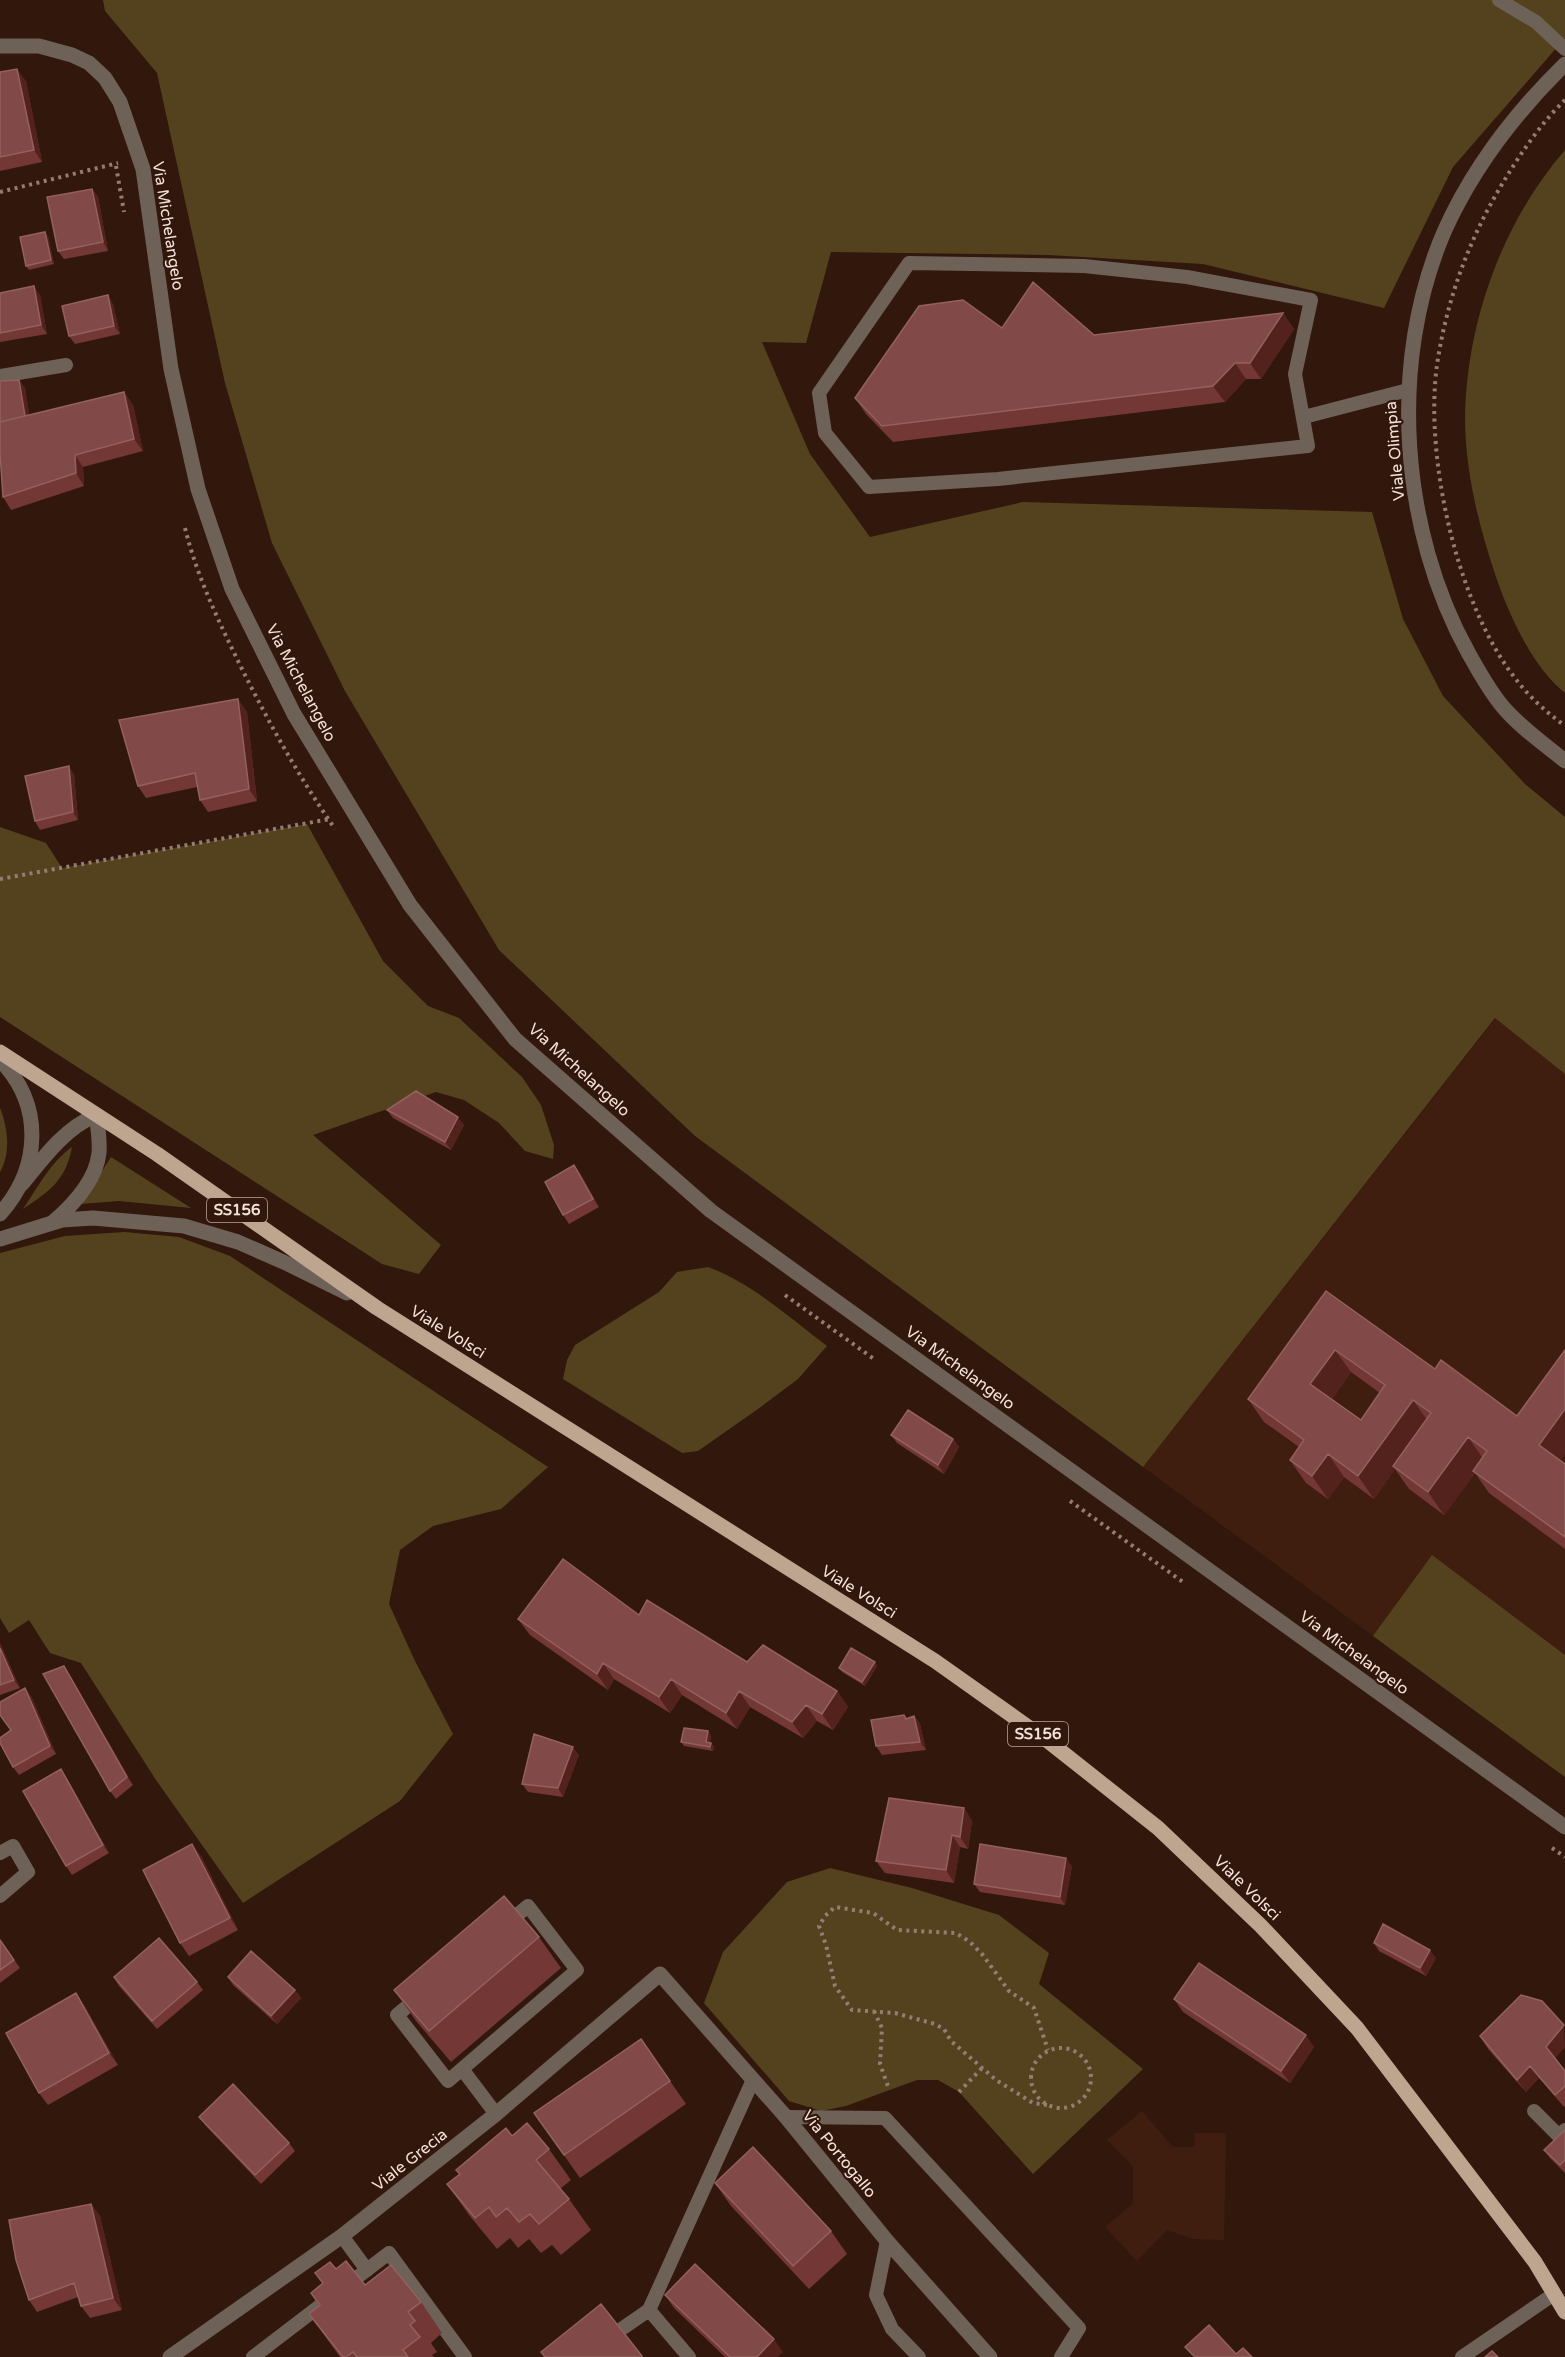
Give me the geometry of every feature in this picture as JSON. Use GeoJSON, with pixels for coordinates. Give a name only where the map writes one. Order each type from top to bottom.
{"type":"FeatureCollection","features":[{"type":"Feature","properties":{"kind":"main road","name":"Viale Volsci"},"geometry":{"type":"LineString","coordinates":[[0,1052],[166,1161],[377,1308],[935,1661],[1048,1741],[1158,1828],[1262,1926],[1357,2028],[1535,2262],[1565,2312]]}},
{"type":"Feature","properties":{"kind":"street","name":"Via Michelangelo"},"geometry":{"type":"LineString","coordinates":[[0,46],[39,46],[72,55],[89,63],[105,78],[120,102],[139,158],[171,369],[198,489],[232,589],[294,714],[410,905],[515,1039],[711,1211],[1565,1827]]}},
{"type":"Feature","properties":{"kind":"street","name":"Viale Olimpia"},"geometry":{"type":"LineString","coordinates":[[1565,64],[1532,97],[1496,142],[1469,182],[1444,234],[1426,286],[1408,390],[1409,444],[1414,493],[1440,592],[1460,637],[1502,706],[1522,727],[1565,761]]}},
{"type":"Feature","properties":{"kind":"street"},"geometry":{"type":"LineString","coordinates":[[0,1060],[22,1087],[32,1122],[30,1154],[22,1184]]}},
{"type":"Feature","properties":{"kind":"street"},"geometry":{"type":"LineString","coordinates":[[0,1214],[61,1138],[80,1122],[96,1114],[99,1143],[96,1168],[68,1209],[52,1223]]}},
{"type":"Feature","properties":{"kind":"street"},"geometry":{"type":"LineString","coordinates":[[0,1239],[52,1223],[93,1218],[184,1226],[238,1242],[377,1308]]}},
{"type":"Feature","properties":{"kind":"street","name":"Via Portogallo"},"geometry":{"type":"LineString","coordinates":[[660,1974],[786,2117],[887,2241],[990,2357]]}},
{"type":"Feature","properties":{"kind":"street","name":"Viale Grecia"},"geometry":{"type":"LineString","coordinates":[[170,2357],[342,2236],[496,2114],[660,1974]]}},
{"type":"Feature","properties":{"kind":"lane"},"geometry":{"type":"LineString","coordinates":[[1499,0],[1536,22],[1565,49]]}},
{"type":"Feature","properties":{"kind":"lane"},"geometry":{"type":"LineString","coordinates":[[909,263],[1084,266],[1187,277],[1311,300],[1295,374],[1304,417],[1308,446],[998,479],[869,487],[825,433],[819,393],[909,263]]}},
{"type":"Feature","properties":{"kind":"lane"},"geometry":{"type":"LineString","coordinates":[[0,376],[66,365]]}},
{"type":"Feature","properties":{"kind":"lane"},"geometry":{"type":"LineString","coordinates":[[1304,417],[1408,390]]}},
{"type":"Feature","properties":{"kind":"lane"},"geometry":{"type":"LineString","coordinates":[[0,1853],[13,1846],[28,1872],[0,1896]]}},
{"type":"Feature","properties":{"kind":"lane"},"geometry":{"type":"LineString","coordinates":[[432,1986],[397,2015],[448,2081],[577,1970],[528,1906],[493,1935]]}},
{"type":"Feature","properties":{"kind":"lane"},"geometry":{"type":"LineString","coordinates":[[462,2069],[496,2114]]}},
{"type":"Feature","properties":{"kind":"lane"},"geometry":{"type":"LineString","coordinates":[[581,2357],[649,2310],[753,2080]]}},
{"type":"Feature","properties":{"kind":"lane"},"geometry":{"type":"LineString","coordinates":[[1534,2111],[1559,2136],[1565,2130]]}},
{"type":"Feature","properties":{"kind":"lane"},"geometry":{"type":"LineString","coordinates":[[786,2117],[885,2118],[1079,2328],[1061,2357]]}},
{"type":"Feature","properties":{"kind":"lane"},"geometry":{"type":"LineString","coordinates":[[342,2236],[367,2270]]}},
{"type":"Feature","properties":{"kind":"lane"},"geometry":{"type":"LineString","coordinates":[[887,2241],[876,2295],[892,2329],[919,2357]]}},
{"type":"Feature","properties":{"kind":"lane"},"geometry":{"type":"LineString","coordinates":[[253,2357],[389,2253],[465,2357]]}},
{"type":"Feature","properties":{"kind":"lane"},"geometry":{"type":"LineString","coordinates":[[1462,2357],[1554,2294]]}},
{"type":"Feature","properties":{"kind":"lane"},"geometry":{"type":"LineString","coordinates":[[649,2310],[689,2357]]}},
{"type":"Feature","properties":{"kind":"path"},"geometry":{"type":"LineString","coordinates":[[1565,100],[1520,155],[1488,206],[1464,259],[1448,310],[1439,356],[1435,417],[1440,476],[1450,536],[1467,590],[1517,682],[1539,705],[1565,726]]}},
{"type":"Feature","properties":{"kind":"path"},"geometry":{"type":"LineString","coordinates":[[115,155],[125,218]]}},
{"type":"Feature","properties":{"kind":"path"},"geometry":{"type":"LineString","coordinates":[[0,192],[139,158]]}},
{"type":"Feature","properties":{"kind":"path"},"geometry":{"type":"LineString","coordinates":[[185,526],[204,590],[269,723],[342,839]]}},
{"type":"Feature","properties":{"kind":"path"},"geometry":{"type":"LineString","coordinates":[[0,879],[354,813]]}},
{"type":"Feature","properties":{"kind":"path"},"geometry":{"type":"LineString","coordinates":[[779,1291],[880,1363]]}},
{"type":"Feature","properties":{"kind":"path"},"geometry":{"type":"LineString","coordinates":[[1062,1496],[1189,1586]]}},
{"type":"Feature","properties":{"kind":"path"},"geometry":{"type":"LineString","coordinates":[[1546,1844],[1565,1857]]}},
{"type":"Feature","properties":{"kind":"path"},"geometry":{"type":"LineString","coordinates":[[1047,2105],[1032,2089],[1031,2076],[1035,2062],[1048,2050],[1059,2048],[1075,2051],[1088,2065],[1092,2080],[1087,2094],[1077,2104],[1065,2108],[1033,2103],[996,2080],[951,2041],[944,2029],[935,2024],[895,2013],[852,2010],[835,1986],[819,1926],[825,1916],[835,1907],[873,1913],[897,1930],[956,1934],[970,1942],[982,1954],[1009,1991],[1034,2008],[1048,2050]]}},
{"type":"Feature","properties":{"kind":"path"},"geometry":{"type":"LineString","coordinates":[[874,2011],[882,2028],[880,2064],[889,2089]]}},
{"type":"Feature","properties":{"kind":"path"},"geometry":{"type":"LineString","coordinates":[[959,2092],[982,2068]]}},
{"type":"Feature","properties":{"kind":"shaded area"},"geometry":{"type":"Polygon","coordinates":[[[103,0],[1565,0],[1565,38],[1453,167],[1384,308],[1203,264],[1048,255],[831,252],[806,343],[762,342],[810,454],[870,537],[1023,502],[1372,512],[1403,619],[1443,696],[1525,784],[1565,817],[1565,1074],[1495,1018],[1143,1467],[695,1136],[499,950],[345,691],[272,543],[225,383],[157,73],[105,11],[103,0]]]}},
{"type":"Feature","properties":{"kind":"shaded area"},"geometry":{"type":"Polygon","coordinates":[[[1565,150],[1565,693],[1543,670],[1523,640],[1501,592],[1474,499],[1467,458],[1465,417],[1467,381],[1473,345],[1492,275],[1523,209],[1565,150]]]}},
{"type":"Feature","properties":{"kind":"shaded area"},"geometry":{"type":"Polygon","coordinates":[[[307,824],[383,961],[428,1006],[459,1018],[522,1077],[541,1105],[554,1145],[553,1159],[525,1151],[499,1123],[464,1100],[436,1092],[313,1135],[441,1245],[419,1274],[382,1264],[0,1017],[0,827],[46,843],[62,868],[307,824]]]}},
{"type":"Feature","properties":{"kind":"shaded area"},"geometry":{"type":"Polygon","coordinates":[[[1496,1018],[1565,1074],[1565,1777],[1143,1467],[1496,1018]]]}},
{"type":"Feature","properties":{"kind":"shaded area"},"geometry":{"type":"Polygon","coordinates":[[[0,1108],[5,1124],[7,1149],[0,1172],[0,1108]]]}},
{"type":"Feature","properties":{"kind":"shaded area"},"geometry":{"type":"Polygon","coordinates":[[[72,1147],[66,1168],[55,1184],[23,1209],[51,1168],[72,1147]]]}},
{"type":"Feature","properties":{"kind":"shaded area"},"geometry":{"type":"Polygon","coordinates":[[[111,1157],[191,1208],[119,1201],[81,1204],[111,1157]]]}},
{"type":"Feature","properties":{"kind":"shaded area"},"geometry":{"type":"Polygon","coordinates":[[[124,1232],[179,1237],[230,1256],[548,1467],[501,1509],[433,1526],[400,1550],[389,1604],[415,1661],[453,1734],[400,1801],[243,1903],[156,1780],[81,1663],[50,1653],[29,1620],[9,1633],[0,1618],[0,1253],[65,1236],[124,1232]]]}},
{"type":"Feature","properties":{"kind":"shaded area"},"geometry":{"type":"Polygon","coordinates":[[[708,1267],[740,1282],[827,1346],[798,1379],[758,1409],[698,1451],[682,1453],[563,1379],[567,1360],[575,1345],[659,1292],[677,1272],[708,1267]]]}},
{"type":"Feature","properties":{"kind":"shaded area"},"geometry":{"type":"Polygon","coordinates":[[[1432,1555],[1565,1655],[1565,1777],[1373,1636],[1432,1555]]]}},
{"type":"Feature","properties":{"kind":"shaded area"},"geometry":{"type":"Polygon","coordinates":[[[830,1868],[912,1888],[999,1915],[1049,1953],[1039,1984],[1143,2069],[1033,2174],[959,2092],[938,2080],[917,2080],[846,2106],[821,2111],[789,2101],[704,2003],[723,1952],[787,1882],[830,1868]]]}},
{"type":"Feature","properties":{"kind":"shaded area"},"geometry":{"type":"Polygon","coordinates":[[[1142,2111],[1173,2147],[1194,2147],[1195,2133],[1226,2133],[1224,2240],[1193,2239],[1167,2230],[1137,2261],[1105,2227],[1133,2203],[1133,2167],[1107,2140],[1142,2111]]]}},
{"type":"Feature","properties":{"kind":"building"},"geometry":{"type":"Polygon","coordinates":[[[17,69],[34,150],[0,157],[0,72],[17,69]]]}},
{"type":"Feature","properties":{"kind":"building"},"geometry":{"type":"Polygon","coordinates":[[[92,189],[103,242],[58,251],[47,197],[92,189]]]}},
{"type":"Feature","properties":{"kind":"building"},"geometry":{"type":"Polygon","coordinates":[[[45,232],[51,260],[26,266],[20,237],[45,232]]]}},
{"type":"Feature","properties":{"kind":"building"},"geometry":{"type":"Polygon","coordinates":[[[1033,282],[1094,335],[1283,313],[1250,363],[1235,363],[1213,386],[882,426],[855,398],[919,306],[963,300],[1002,328],[1033,282]]]}},
{"type":"Feature","properties":{"kind":"building"},"geometry":{"type":"Polygon","coordinates":[[[34,286],[41,325],[0,333],[0,293],[34,286]]]}},
{"type":"Feature","properties":{"kind":"building"},"geometry":{"type":"Polygon","coordinates":[[[108,295],[114,326],[69,336],[62,306],[108,295]]]}},
{"type":"Feature","properties":{"kind":"building"},"geometry":{"type":"Polygon","coordinates":[[[19,380],[25,416],[0,422],[0,381],[19,380]]]}},
{"type":"Feature","properties":{"kind":"building"},"geometry":{"type":"Polygon","coordinates":[[[124,392],[134,439],[75,455],[76,473],[3,497],[0,422],[124,392]]]}},
{"type":"Feature","properties":{"kind":"building"},"geometry":{"type":"Polygon","coordinates":[[[238,699],[249,789],[200,800],[195,773],[138,786],[119,720],[238,699]]]}},
{"type":"Feature","properties":{"kind":"building"},"geometry":{"type":"Polygon","coordinates":[[[69,766],[73,812],[35,821],[25,776],[69,766]]]}},
{"type":"Feature","properties":{"kind":"building"},"geometry":{"type":"Polygon","coordinates":[[[416,1091],[458,1117],[445,1142],[387,1110],[416,1091]]]}},
{"type":"Feature","properties":{"kind":"building"},"geometry":{"type":"Polygon","coordinates":[[[574,1165],[593,1199],[563,1215],[545,1182],[574,1165]]]}},
{"type":"Feature","properties":{"kind":"building"},"geometry":{"type":"Polygon","coordinates":[[[1326,1291],[1435,1369],[1441,1360],[1517,1416],[1565,1350],[1565,1409],[1539,1445],[1565,1464],[1565,1537],[1473,1471],[1487,1451],[1468,1437],[1428,1492],[1393,1466],[1431,1413],[1413,1400],[1358,1476],[1328,1454],[1312,1476],[1290,1460],[1304,1440],[1248,1399],[1326,1291]],[[1335,1350],[1310,1384],[1361,1420],[1385,1385],[1335,1350]]]}},
{"type":"Feature","properties":{"kind":"building"},"geometry":{"type":"Polygon","coordinates":[[[908,1410],[953,1439],[938,1465],[891,1435],[908,1410]]]}},
{"type":"Feature","properties":{"kind":"building"},"geometry":{"type":"Polygon","coordinates":[[[563,1559],[639,1615],[647,1600],[747,1662],[763,1645],[837,1691],[822,1714],[806,1705],[792,1722],[739,1691],[726,1713],[671,1679],[659,1697],[603,1663],[597,1674],[518,1619],[563,1559]]]}},
{"type":"Feature","properties":{"kind":"building"},"geometry":{"type":"Polygon","coordinates":[[[0,1648],[14,1680],[0,1685],[0,1648]]]}},
{"type":"Feature","properties":{"kind":"building"},"geometry":{"type":"Polygon","coordinates":[[[851,1648],[875,1662],[862,1682],[839,1668],[851,1648]]]}},
{"type":"Feature","properties":{"kind":"building"},"geometry":{"type":"Polygon","coordinates":[[[64,1666],[127,1777],[110,1791],[43,1674],[64,1666]]]}},
{"type":"Feature","properties":{"kind":"building"},"geometry":{"type":"Polygon","coordinates":[[[25,1688],[50,1746],[13,1767],[0,1743],[0,1738],[11,1730],[0,1715],[0,1702],[25,1688]]]}},
{"type":"Feature","properties":{"kind":"building"},"geometry":{"type":"Polygon","coordinates":[[[904,1715],[906,1719],[914,1716],[920,1742],[876,1746],[871,1720],[904,1715]]]}},
{"type":"Feature","properties":{"kind":"building"},"geometry":{"type":"Polygon","coordinates":[[[684,1728],[708,1731],[706,1742],[711,1743],[710,1747],[681,1742],[684,1728]]]}},
{"type":"Feature","properties":{"kind":"building"},"geometry":{"type":"Polygon","coordinates":[[[534,1734],[573,1747],[558,1788],[522,1784],[534,1734]]]}},
{"type":"Feature","properties":{"kind":"building"},"geometry":{"type":"Polygon","coordinates":[[[61,1769],[103,1845],[66,1866],[23,1791],[61,1769]]]}},
{"type":"Feature","properties":{"kind":"building"},"geometry":{"type":"Polygon","coordinates":[[[889,1798],[964,1808],[960,1837],[952,1835],[946,1870],[876,1861],[889,1798]]]}},
{"type":"Feature","properties":{"kind":"building"},"geometry":{"type":"Polygon","coordinates":[[[192,1844],[230,1918],[180,1943],[143,1870],[192,1844]]]}},
{"type":"Feature","properties":{"kind":"building"},"geometry":{"type":"Polygon","coordinates":[[[980,1844],[1066,1858],[1060,1897],[974,1884],[980,1844]]]}},
{"type":"Feature","properties":{"kind":"building"},"geometry":{"type":"Polygon","coordinates":[[[504,1896],[539,1937],[429,2031],[394,1990],[504,1896]]]}},
{"type":"Feature","properties":{"kind":"building"},"geometry":{"type":"Polygon","coordinates":[[[1383,1924],[1430,1950],[1420,1968],[1374,1943],[1383,1924]]]}},
{"type":"Feature","properties":{"kind":"building"},"geometry":{"type":"Polygon","coordinates":[[[159,1938],[197,1982],[152,2021],[114,1977],[159,1938]]]}},
{"type":"Feature","properties":{"kind":"building"},"geometry":{"type":"Polygon","coordinates":[[[0,1940],[14,1960],[0,1970],[0,1940]]]}},
{"type":"Feature","properties":{"kind":"building"},"geometry":{"type":"Polygon","coordinates":[[[251,1951],[295,1990],[271,2016],[228,1977],[251,1951]]]}},
{"type":"Feature","properties":{"kind":"building"},"geometry":{"type":"Polygon","coordinates":[[[1199,1963],[1306,2035],[1281,2071],[1174,1999],[1199,1963]]]}},
{"type":"Feature","properties":{"kind":"building"},"geometry":{"type":"Polygon","coordinates":[[[76,1993],[109,2053],[39,2093],[6,2033],[76,1993]]]}},
{"type":"Feature","properties":{"kind":"building"},"geometry":{"type":"Polygon","coordinates":[[[1521,1995],[1542,2001],[1564,2025],[1546,2047],[1565,2071],[1565,2086],[1555,2095],[1530,2066],[1517,2080],[1480,2036],[1521,1995]]]}},
{"type":"Feature","properties":{"kind":"building"},"geometry":{"type":"Polygon","coordinates":[[[641,2039],[670,2081],[564,2155],[534,2113],[641,2039]]]}},
{"type":"Feature","properties":{"kind":"building"},"geometry":{"type":"Polygon","coordinates":[[[233,2084],[289,2143],[255,2175],[199,2117],[233,2084]]]}},
{"type":"Feature","properties":{"kind":"building"},"geometry":{"type":"Polygon","coordinates":[[[527,2123],[549,2149],[536,2160],[569,2199],[539,2224],[530,2214],[519,2222],[507,2208],[496,2217],[489,2207],[475,2218],[447,2184],[460,2174],[456,2170],[506,2128],[512,2136],[527,2123]]]}},
{"type":"Feature","properties":{"kind":"building"},"geometry":{"type":"Polygon","coordinates":[[[1565,2130],[1565,2160],[1560,2165],[1544,2150],[1565,2130]]]}},
{"type":"Feature","properties":{"kind":"building"},"geometry":{"type":"Polygon","coordinates":[[[753,2147],[831,2231],[793,2266],[715,2183],[753,2147]]]}},
{"type":"Feature","properties":{"kind":"building"},"geometry":{"type":"Polygon","coordinates":[[[91,2204],[113,2298],[81,2306],[74,2283],[29,2300],[16,2260],[9,2220],[91,2204]]]}},
{"type":"Feature","properties":{"kind":"building"},"geometry":{"type":"Polygon","coordinates":[[[346,2261],[365,2285],[391,2265],[421,2302],[408,2312],[415,2321],[410,2325],[420,2337],[403,2350],[408,2357],[357,2357],[353,2352],[343,2357],[309,2314],[320,2305],[311,2293],[323,2283],[315,2273],[330,2262],[336,2269],[346,2261]]]}},
{"type":"Feature","properties":{"kind":"building"},"geometry":{"type":"Polygon","coordinates":[[[695,2264],[774,2339],[757,2357],[730,2357],[665,2295],[695,2264]]]}},
{"type":"Feature","properties":{"kind":"building"},"geometry":{"type":"Polygon","coordinates":[[[601,2304],[642,2356],[545,2357],[541,2352],[601,2304]]]}},
{"type":"Feature","properties":{"kind":"building"},"geometry":{"type":"Polygon","coordinates":[[[1209,2325],[1236,2354],[1243,2348],[1252,2357],[1195,2357],[1185,2347],[1209,2325]]]}},
{"type":"Feature","properties":{"kind":"building"},"geometry":{"type":"Polygon","coordinates":[[[1492,2351],[1498,2357],[1485,2357],[1492,2351]]]}}]}
